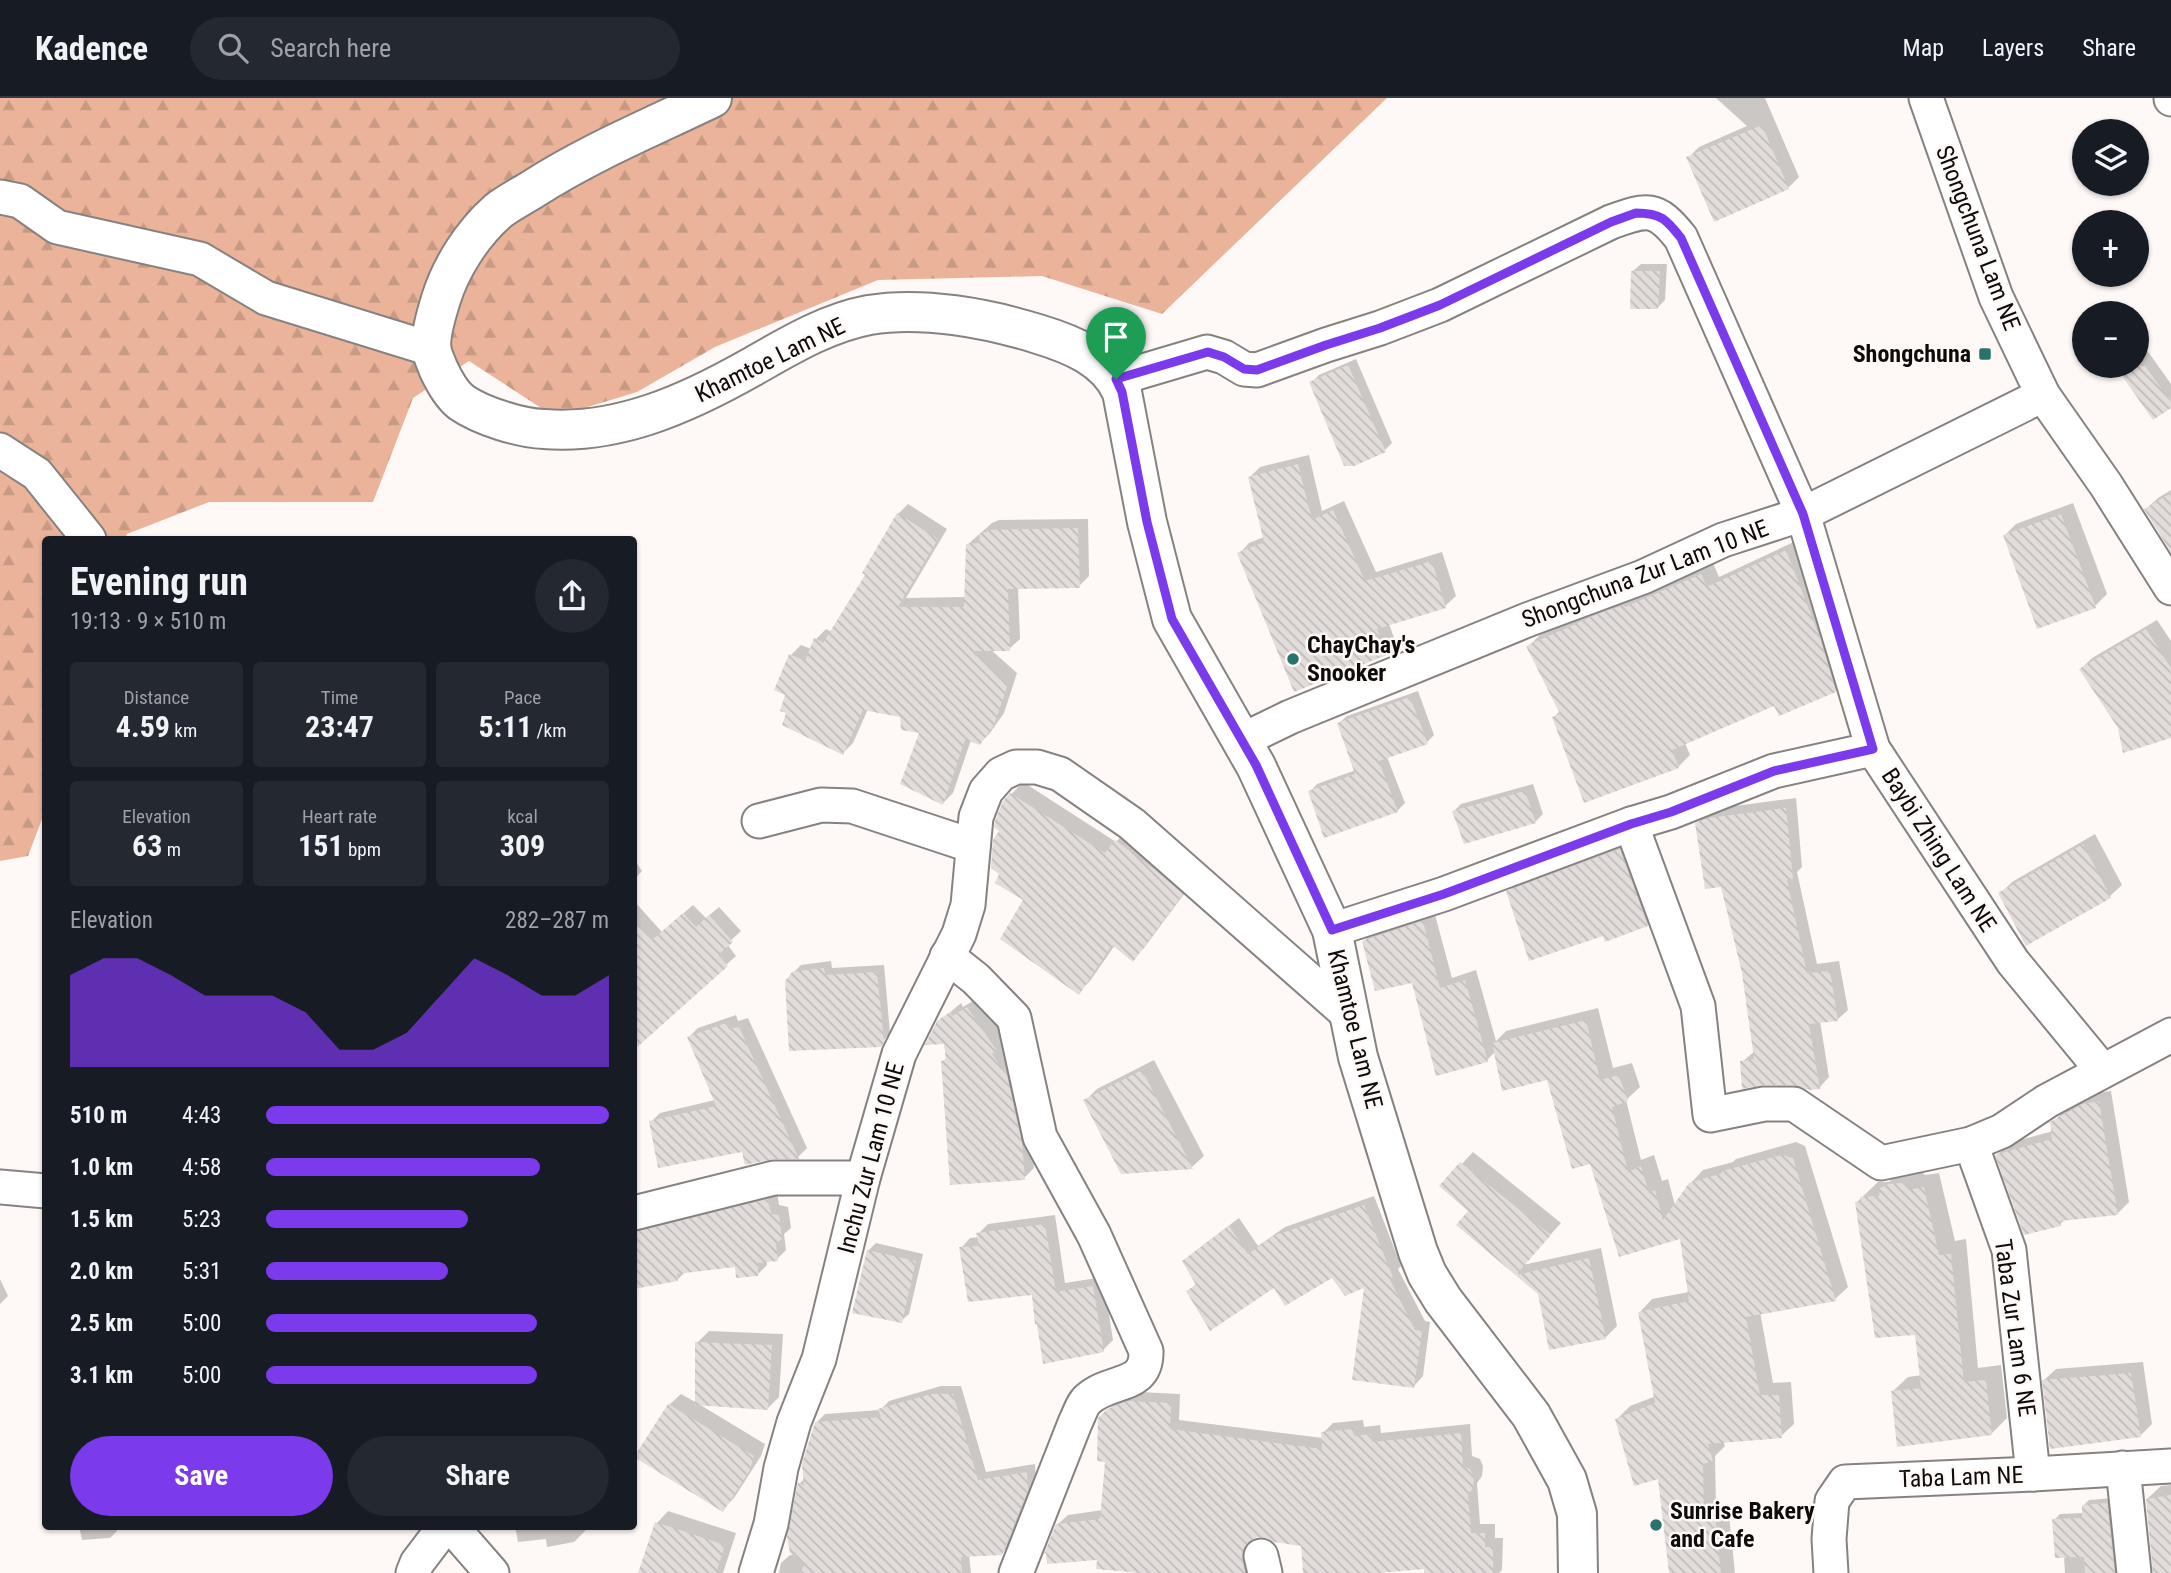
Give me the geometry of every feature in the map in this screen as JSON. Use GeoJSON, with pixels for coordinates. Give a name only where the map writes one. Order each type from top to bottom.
{"type":"FeatureCollection","features":[{"type":"Feature","properties":{"kind":"main road"},"geometry":{"type":"LineString","coordinates":[[431,349],[436,315],[447,281],[469,244],[499,211],[547,180],[590,157],[712,98]]}},
{"type":"Feature","properties":{"kind":"main road","name":"Khamtoe Lam NE"},"geometry":{"type":"LineString","coordinates":[[431,349],[443,379],[458,400],[480,413],[543,429],[583,429],[631,421],[653,414],[687,400],[824,330],[868,316],[885,314],[917,313],[964,317],[1010,326],[1052,338],[1104,365],[1116,379],[1122,392],[1147,522],[1172,619],[1256,765],[1332,930],[1358,1057],[1418,1252],[1427,1274],[1443,1300],[1531,1415],[1567,1480],[1577,1514],[1578,1573]]}},
{"type":"Feature","properties":{"kind":"street","name":"Shongchuna Lam NE"},"geometry":{"type":"LineString","coordinates":[[1926,98],[1996,297],[2043,396],[2093,465],[2171,588]]}},
{"type":"Feature","properties":{"kind":"street"},"geometry":{"type":"LineString","coordinates":[[0,197],[20,201],[57,227],[200,260],[266,298],[431,349]]}},
{"type":"Feature","properties":{"kind":"street","name":"Baybi Zhing Lam NE"},"geometry":{"type":"LineString","coordinates":[[1116,379],[1208,352],[1224,357],[1244,369],[1257,370],[1440,305],[1611,222],[1636,213],[1653,213],[1664,218],[1681,238],[1803,514],[1873,749],[2013,962],[2102,1070]]}},
{"type":"Feature","properties":{"kind":"street","name":"Shongchuna Zur Lam 10 NE"},"geometry":{"type":"LineString","coordinates":[[1243,743],[1253,735],[1290,717],[1527,620],[1643,578],[1723,540],[1803,514],[2043,396]]}},
{"type":"Feature","properties":{"kind":"street"},"geometry":{"type":"LineString","coordinates":[[0,450],[37,474],[87,536]]}},
{"type":"Feature","properties":{"kind":"street"},"geometry":{"type":"LineString","coordinates":[[1332,930],[1444,894],[1631,824],[1671,812],[1774,771],[1873,749]]}},
{"type":"Feature","properties":{"kind":"street","name":"Inchu Zur Lam 10 NE"},"geometry":{"type":"LineString","coordinates":[[756,1573],[771,1524],[781,1468],[794,1422],[819,1359],[863,1178],[899,1054],[959,934],[968,905],[976,817],[986,791],[1001,774],[1016,767],[1037,767],[1060,774],[1132,824],[1350,1016]]}},
{"type":"Feature","properties":{"kind":"street"},"geometry":{"type":"LineString","coordinates":[[759,821],[821,805],[852,806],[973,846]]}},
{"type":"Feature","properties":{"kind":"street"},"geometry":{"type":"LineString","coordinates":[[1631,824],[1698,1006],[1710,1115],[1764,1104],[1794,1104],[1881,1163],[1971,1144],[2002,1131],[2047,1101],[2171,1035]]}},
{"type":"Feature","properties":{"kind":"street"},"geometry":{"type":"LineString","coordinates":[[947,956],[976,979],[1014,1018],[1040,1137],[1094,1235],[1146,1351],[1146,1364],[1138,1376],[1100,1390],[1086,1401],[1016,1573]]}},
{"type":"Feature","properties":{"kind":"street","name":"Taba Zur Lam 6 NE"},"geometry":{"type":"LineString","coordinates":[[1971,1144],[2009,1250],[2034,1474]]}},
{"type":"Feature","properties":{"kind":"street"},"geometry":{"type":"LineString","coordinates":[[637,1212],[774,1178],[863,1178]]}},
{"type":"Feature","properties":{"kind":"street"},"geometry":{"type":"LineString","coordinates":[[0,1186],[42,1191]]}},
{"type":"Feature","properties":{"kind":"street","name":"Taba Lam NE"},"geometry":{"type":"LineString","coordinates":[[1832,1573],[1829,1539],[1832,1501],[1845,1482],[2171,1466]]}},
{"type":"Feature","properties":{"kind":"street"},"geometry":{"type":"LineString","coordinates":[[2123,1468],[2134,1573]]}},
{"type":"Feature","properties":{"kind":"street"},"geometry":{"type":"LineString","coordinates":[[413,1573],[417,1563],[442,1530]]}},
{"type":"Feature","properties":{"kind":"street"},"geometry":{"type":"LineString","coordinates":[[454,1530],[492,1573]]}},
{"type":"Feature","properties":{"kind":"green space"},"geometry":{"type":"Polygon","coordinates":[[[0,98],[1387,98],[1162,314],[1042,276],[878,280],[715,347],[637,392],[555,417],[469,361],[413,398],[373,502],[209,502],[126,536],[42,536],[42,819],[28,856],[0,861],[0,98]]]}},
{"type":"Feature","properties":{"kind":"building"},"geometry":{"type":"Polygon","coordinates":[[[1762,125],[1789,189],[1714,222],[1686,157],[1762,125]]]}},
{"type":"Feature","properties":{"kind":"building"},"geometry":{"type":"Polygon","coordinates":[[[1631,271],[1660,271],[1658,309],[1630,309],[1631,271]]]}},
{"type":"Feature","properties":{"kind":"building"},"geometry":{"type":"Polygon","coordinates":[[[1348,365],[1386,452],[1354,466],[1344,466],[1309,382],[1348,365]]]}},
{"type":"Feature","properties":{"kind":"building"},"geometry":{"type":"Polygon","coordinates":[[[2149,372],[2171,402],[2171,408],[2153,420],[2123,378],[2149,378],[2149,372]]]}},
{"type":"Feature","properties":{"kind":"building"},"geometry":{"type":"Polygon","coordinates":[[[1298,464],[1312,520],[1333,510],[1365,581],[1432,561],[1446,608],[1377,629],[1387,655],[1294,692],[1237,553],[1264,542],[1248,477],[1298,464]]]}},
{"type":"Feature","properties":{"kind":"building"},"geometry":{"type":"Polygon","coordinates":[[[2171,493],[2171,552],[2144,509],[2171,493]]]}},
{"type":"Feature","properties":{"kind":"building"},"geometry":{"type":"Polygon","coordinates":[[[897,513],[938,539],[898,607],[964,607],[966,544],[979,543],[980,533],[987,530],[1078,528],[1080,588],[1008,589],[1010,651],[971,651],[1008,684],[994,725],[980,745],[965,740],[943,805],[900,784],[919,733],[901,730],[900,717],[863,710],[843,755],[782,725],[786,713],[780,711],[785,695],[774,690],[789,654],[805,661],[814,638],[823,643],[865,575],[862,573],[897,513]]]}},
{"type":"Feature","properties":{"kind":"building"},"geometry":{"type":"Polygon","coordinates":[[[2061,514],[2096,608],[2037,629],[2003,535],[2061,514]]]}},
{"type":"Feature","properties":{"kind":"building"},"geometry":{"type":"Polygon","coordinates":[[[1786,550],[1820,638],[1836,692],[1779,716],[1774,706],[1672,750],[1679,768],[1584,803],[1552,717],[1560,714],[1526,646],[1600,613],[1624,605],[1625,607],[1701,574],[1707,587],[1786,550]]]}},
{"type":"Feature","properties":{"kind":"building"},"geometry":{"type":"Polygon","coordinates":[[[2146,629],[2171,668],[2171,738],[2123,753],[2118,728],[2079,669],[2146,629]]]}},
{"type":"Feature","properties":{"kind":"building"},"geometry":{"type":"Polygon","coordinates":[[[1410,697],[1428,744],[1379,761],[1398,812],[1324,838],[1308,791],[1355,774],[1337,723],[1410,697]]]}},
{"type":"Feature","properties":{"kind":"building"},"geometry":{"type":"Polygon","coordinates":[[[1525,791],[1536,823],[1464,844],[1452,811],[1525,791]]]}},
{"type":"Feature","properties":{"kind":"building"},"geometry":{"type":"Polygon","coordinates":[[[1010,793],[1105,853],[1115,840],[1183,894],[1133,962],[1112,945],[1079,995],[1000,939],[1023,900],[995,883],[999,874],[991,868],[993,840],[999,831],[994,827],[995,821],[1003,801],[1010,793]]]}},
{"type":"Feature","properties":{"kind":"building"},"geometry":{"type":"Polygon","coordinates":[[[1786,808],[1793,879],[1787,880],[1807,973],[1830,971],[1838,1021],[1809,1024],[1820,1089],[1808,1090],[1794,1085],[1764,1085],[1742,1089],[1740,1061],[1754,1059],[1742,973],[1721,887],[1705,889],[1695,823],[1708,818],[1786,808]]]}},
{"type":"Feature","properties":{"kind":"building"},"geometry":{"type":"Polygon","coordinates":[[[2083,844],[2111,898],[2026,946],[1998,893],[2083,844]]]}},
{"type":"Feature","properties":{"kind":"building"},"geometry":{"type":"Polygon","coordinates":[[[1620,849],[1648,926],[1605,942],[1603,936],[1529,961],[1506,891],[1620,849]]]}},
{"type":"Feature","properties":{"kind":"building"},"geometry":{"type":"Polygon","coordinates":[[[683,913],[696,927],[709,915],[733,942],[718,955],[728,966],[637,1047],[637,924],[652,940],[683,913]]]}},
{"type":"Feature","properties":{"kind":"building"},"geometry":{"type":"Polygon","coordinates":[[[1423,921],[1440,988],[1465,980],[1488,1062],[1436,1076],[1412,983],[1375,991],[1362,941],[1423,921]]]}},
{"type":"Feature","properties":{"kind":"building"},"geometry":{"type":"Polygon","coordinates":[[[824,968],[825,975],[877,972],[884,1042],[881,1047],[789,1051],[785,981],[792,972],[824,968]]]}},
{"type":"Feature","properties":{"kind":"building"},"geometry":{"type":"Polygon","coordinates":[[[967,1007],[997,1051],[992,1054],[1007,1076],[1022,1144],[1025,1180],[950,1185],[941,1061],[946,1060],[944,1044],[925,1045],[937,1021],[950,1012],[952,1016],[967,1007]]]}},
{"type":"Feature","properties":{"kind":"building"},"geometry":{"type":"Polygon","coordinates":[[[1586,1020],[1600,1080],[1619,1075],[1628,1101],[1612,1107],[1628,1172],[1641,1166],[1649,1193],[1655,1190],[1663,1220],[1689,1183],[1782,1155],[1793,1158],[1836,1301],[1746,1317],[1760,1395],[1779,1395],[1782,1438],[1708,1444],[1713,1461],[1703,1464],[1704,1520],[1715,1518],[1721,1573],[1669,1573],[1658,1479],[1634,1486],[1615,1419],[1655,1403],[1638,1312],[1689,1301],[1680,1239],[1619,1257],[1590,1164],[1572,1169],[1547,1080],[1502,1091],[1492,1043],[1586,1020]]]}},
{"type":"Feature","properties":{"kind":"building"},"geometry":{"type":"Polygon","coordinates":[[[726,1023],[729,1029],[739,1027],[799,1159],[774,1159],[745,1165],[742,1152],[658,1168],[649,1121],[716,1106],[687,1037],[726,1023]]]}},
{"type":"Feature","properties":{"kind":"building"},"geometry":{"type":"Polygon","coordinates":[[[1142,1070],[1193,1169],[1121,1174],[1083,1100],[1142,1070]]]}},
{"type":"Feature","properties":{"kind":"building"},"geometry":{"type":"Polygon","coordinates":[[[2099,1101],[2118,1215],[2060,1221],[2061,1226],[2024,1235],[1995,1155],[2052,1139],[2050,1122],[2083,1104],[2099,1101]]]}},
{"type":"Feature","properties":{"kind":"building"},"geometry":{"type":"Polygon","coordinates":[[[1460,1162],[1551,1235],[1516,1275],[1589,1258],[1606,1339],[1549,1350],[1538,1294],[1456,1225],[1468,1211],[1439,1186],[1460,1162]]]}},
{"type":"Feature","properties":{"kind":"building"},"geometry":{"type":"Polygon","coordinates":[[[1902,1183],[1909,1190],[1924,1187],[1939,1255],[1951,1254],[1964,1382],[1986,1380],[1992,1435],[1897,1447],[1891,1391],[1921,1388],[1915,1335],[1875,1338],[1855,1202],[1861,1201],[1860,1197],[1879,1196],[1880,1188],[1889,1184],[1902,1183]]]}},
{"type":"Feature","properties":{"kind":"building"},"geometry":{"type":"Polygon","coordinates":[[[768,1199],[771,1214],[779,1215],[782,1239],[776,1244],[778,1261],[758,1263],[758,1276],[736,1278],[735,1267],[677,1274],[678,1281],[637,1288],[637,1231],[768,1199]]]}},
{"type":"Feature","properties":{"kind":"building"},"geometry":{"type":"Polygon","coordinates":[[[1364,1205],[1393,1277],[1389,1278],[1415,1330],[1422,1331],[1414,1388],[1352,1380],[1364,1288],[1345,1296],[1332,1278],[1285,1306],[1274,1288],[1210,1331],[1186,1291],[1196,1285],[1182,1261],[1229,1226],[1248,1254],[1273,1236],[1364,1205]]]}},
{"type":"Feature","properties":{"kind":"building"},"geometry":{"type":"Polygon","coordinates":[[[1045,1224],[1056,1292],[1093,1286],[1104,1352],[1043,1364],[1032,1295],[968,1302],[959,1247],[979,1246],[976,1233],[1045,1224]]]}},
{"type":"Feature","properties":{"kind":"building"},"geometry":{"type":"Polygon","coordinates":[[[867,1250],[916,1261],[902,1323],[852,1313],[867,1250]]]}},
{"type":"Feature","properties":{"kind":"building"},"geometry":{"type":"Polygon","coordinates":[[[695,1342],[772,1345],[768,1410],[695,1405],[695,1342]]]}},
{"type":"Feature","properties":{"kind":"building"},"geometry":{"type":"Polygon","coordinates":[[[2131,1373],[2141,1437],[2050,1449],[2042,1380],[2131,1373]]]}},
{"type":"Feature","properties":{"kind":"building"},"geometry":{"type":"Polygon","coordinates":[[[931,1394],[953,1394],[978,1480],[1027,1472],[1028,1490],[1002,1555],[961,1557],[962,1573],[800,1573],[805,1563],[790,1553],[787,1537],[798,1482],[804,1486],[802,1464],[815,1422],[881,1417],[878,1409],[931,1394]]]}},
{"type":"Feature","properties":{"kind":"building"},"geometry":{"type":"Polygon","coordinates":[[[1128,1401],[1171,1403],[1170,1429],[1322,1449],[1321,1432],[1353,1429],[1354,1436],[1371,1434],[1372,1442],[1461,1433],[1463,1466],[1470,1469],[1474,1477],[1473,1488],[1468,1495],[1471,1533],[1485,1533],[1485,1547],[1493,1547],[1493,1573],[1424,1573],[1424,1569],[1380,1573],[1303,1573],[1301,1546],[1257,1537],[1248,1542],[1243,1550],[1245,1573],[1139,1573],[1096,1569],[1097,1560],[1047,1564],[1046,1553],[1044,1554],[1056,1524],[1100,1519],[1105,1462],[1097,1461],[1098,1418],[1107,1409],[1128,1401]]]}},
{"type":"Feature","properties":{"kind":"building"},"geometry":{"type":"Polygon","coordinates":[[[668,1404],[754,1456],[750,1470],[723,1512],[637,1459],[637,1452],[668,1404]]]}},
{"type":"Feature","properties":{"kind":"building"},"geometry":{"type":"Polygon","coordinates":[[[2171,1495],[2171,1573],[2153,1573],[2146,1499],[2171,1495]]]}},
{"type":"Feature","properties":{"kind":"building"},"geometry":{"type":"Polygon","coordinates":[[[2107,1503],[2115,1573],[2085,1573],[2084,1557],[2055,1558],[2052,1519],[2082,1518],[2082,1505],[2107,1503]]]}},
{"type":"Feature","properties":{"kind":"building"},"geometry":{"type":"Polygon","coordinates":[[[655,1522],[725,1545],[716,1573],[638,1573],[655,1522]]]}},
{"type":"Feature","properties":{"kind":"place","name":"Shongchuna"},"geometry":{"type":"Point","coordinates":[1985,354]}},
{"type":"Feature","properties":{"kind":"place","name":"ChayChay's Snooker"},"geometry":{"type":"Point","coordinates":[1293,659]}},
{"type":"Feature","properties":{"kind":"place","name":"Sunrise Bakery and Cafe"},"geometry":{"type":"Point","coordinates":[1656,1525]}},
{"type":"Feature","properties":{"kind":"route"},"geometry":{"type":"LineString","coordinates":[[1636,213],[1653,213],[1664,218],[1681,238],[1803,514],[1873,749],[1774,771],[1671,812],[1631,824],[1444,894],[1332,930],[1256,765],[1172,619],[1147,522],[1122,392],[1116,379],[1208,352],[1224,357],[1244,369],[1257,370],[1440,305],[1611,222],[1636,213]]}}]}
